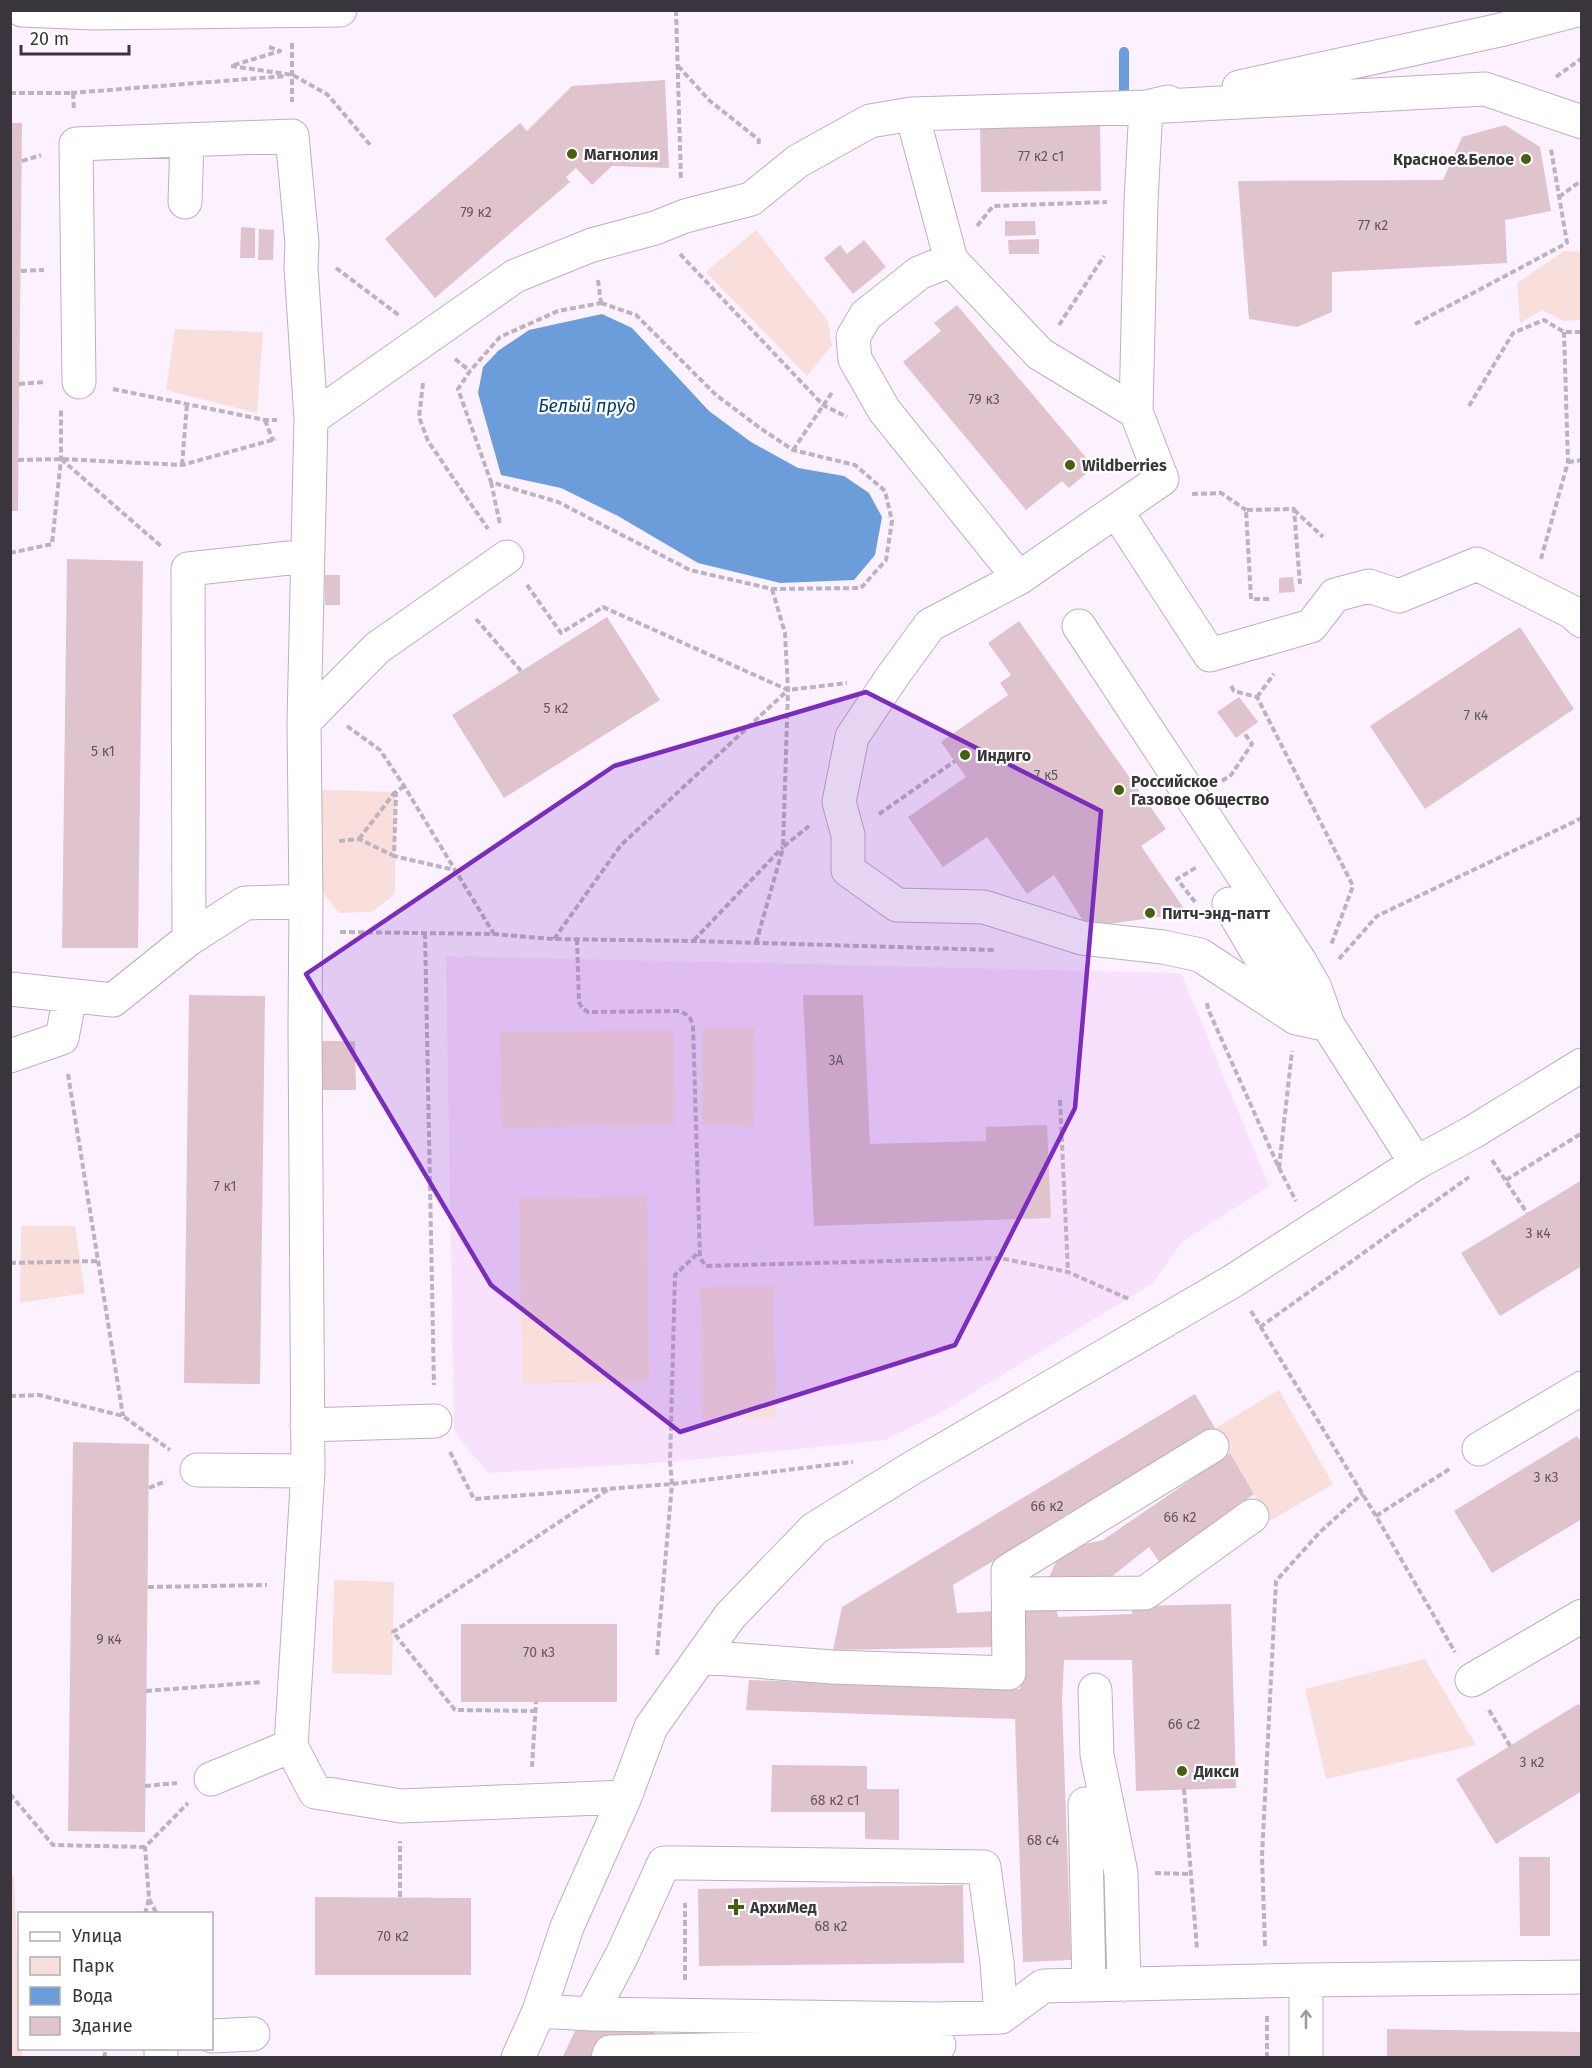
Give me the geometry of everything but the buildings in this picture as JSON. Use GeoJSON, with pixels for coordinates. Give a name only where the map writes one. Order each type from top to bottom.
{"type":"FeatureCollection","features":[{"type":"Feature","properties":{"kind":"lane"},"geometry":{"type":"LineString","coordinates":[[22,10],[94,13],[340,10]]}},
{"type":"Feature","properties":{"kind":"lane"},"geometry":{"type":"LineString","coordinates":[[1146,107],[1520,25],[1577,10]]}},
{"type":"Feature","properties":{"kind":"lane"},"geometry":{"type":"LineString","coordinates":[[310,419],[515,276],[592,245],[655,228],[685,216],[751,199],[798,161],[870,121],[912,114],[1146,107],[1485,89],[1581,122]]}},
{"type":"Feature","properties":{"kind":"lane"},"geometry":{"type":"LineString","coordinates":[[1146,107],[1141,201],[1136,412],[1162,478],[1117,512],[1019,578],[930,625],[852,736],[839,802],[848,835],[848,870],[897,906],[984,907],[1082,938],[1163,947],[1200,955],[1296,1018],[1328,1025]]}},
{"type":"Feature","properties":{"kind":"lane"},"geometry":{"type":"LineString","coordinates":[[912,114],[951,260],[1040,354],[1136,412]]}},
{"type":"Feature","properties":{"kind":"lane"},"geometry":{"type":"LineString","coordinates":[[65,382],[76,144],[292,136],[302,243],[301,267],[310,419],[307,556],[312,714],[306,916],[308,1471],[291,1746],[315,1792],[401,1806],[626,1797]]}},
{"type":"Feature","properties":{"kind":"lane"},"geometry":{"type":"LineString","coordinates":[[185,202],[187,140]]}},
{"type":"Feature","properties":{"kind":"lane"},"geometry":{"type":"LineString","coordinates":[[951,260],[920,273],[866,315],[853,337],[855,359],[884,410],[1019,578]]}},
{"type":"Feature","properties":{"kind":"lane"},"geometry":{"type":"LineString","coordinates":[[1117,512],[1210,655],[1311,626],[1335,596],[1368,586],[1399,596],[1477,564],[1572,612],[1581,621]]}},
{"type":"Feature","properties":{"kind":"lane"},"geometry":{"type":"LineString","coordinates":[[189,939],[188,570],[307,556]]}},
{"type":"Feature","properties":{"kind":"lane"},"geometry":{"type":"LineString","coordinates":[[312,714],[377,648],[507,557]]}},
{"type":"Feature","properties":{"kind":"lane"},"geometry":{"type":"LineString","coordinates":[[1079,626],[1299,960],[1315,987],[1328,1025],[1416,1163]]}},
{"type":"Feature","properties":{"kind":"lane"},"geometry":{"type":"LineString","coordinates":[[10,989],[114,1000],[189,939],[244,903],[306,916]]}},
{"type":"Feature","properties":{"kind":"lane"},"geometry":{"type":"LineString","coordinates":[[1215,907],[1296,1018]]}},
{"type":"Feature","properties":{"kind":"lane"},"geometry":{"type":"LineString","coordinates":[[10,1056],[62,1038],[70,996]]}},
{"type":"Feature","properties":{"kind":"lane"},"geometry":{"type":"LineString","coordinates":[[518,2058],[539,2011],[567,1927],[626,1797],[651,1727],[730,1616],[814,1529],[912,1468],[1233,1281],[1416,1163],[1473,1132],[1581,1065]]}},
{"type":"Feature","properties":{"kind":"lane"},"geometry":{"type":"LineString","coordinates":[[1479,1449],[1581,1388]]}},
{"type":"Feature","properties":{"kind":"lane"},"geometry":{"type":"LineString","coordinates":[[307,1425],[435,1422]]}},
{"type":"Feature","properties":{"kind":"lane"},"geometry":{"type":"LineString","coordinates":[[701,1657],[832,1667],[1010,1673],[1008,1572],[1212,1446]]}},
{"type":"Feature","properties":{"kind":"lane"},"geometry":{"type":"LineString","coordinates":[[197,1470],[308,1471]]}},
{"type":"Feature","properties":{"kind":"lane"},"geometry":{"type":"LineString","coordinates":[[1008,1593],[1145,1593],[1252,1515]]}},
{"type":"Feature","properties":{"kind":"lane"},"geometry":{"type":"LineString","coordinates":[[1472,1680],[1581,1616]]}},
{"type":"Feature","properties":{"kind":"lane"},"geometry":{"type":"LineString","coordinates":[[1095,1689],[1097,1755],[1121,1873],[1124,1985]]}},
{"type":"Feature","properties":{"kind":"lane"},"geometry":{"type":"LineString","coordinates":[[211,1779],[291,1746]]}},
{"type":"Feature","properties":{"kind":"lane"},"geometry":{"type":"LineString","coordinates":[[1085,1804],[1089,1985]]}},
{"type":"Feature","properties":{"kind":"lane"},"geometry":{"type":"LineString","coordinates":[[591,2014],[623,1953],[664,1863],[685,1863],[984,1867],[997,1962],[1001,2017]]}},
{"type":"Feature","properties":{"kind":"lane"},"geometry":{"type":"LineString","coordinates":[[608,2058],[610,2052],[939,2040],[1001,2017],[1043,1986],[1581,1977]]}},
{"type":"Feature","properties":{"kind":"lane"},"geometry":{"type":"LineString","coordinates":[[1306,1980],[1306,2058]]}},
{"type":"Feature","properties":{"kind":"lane"},"geometry":{"type":"LineString","coordinates":[[539,2011],[939,2040]]}},
{"type":"Feature","properties":{"kind":"lane"},"geometry":{"type":"LineString","coordinates":[[213,2036],[253,2034]]}},
{"type":"Feature","properties":{"kind":"path"},"geometry":{"type":"LineString","coordinates":[[676,10],[679,165]]}},
{"type":"Feature","properties":{"kind":"path"},"geometry":{"type":"LineString","coordinates":[[678,66],[710,100],[759,140],[758,152]]}},
{"type":"Feature","properties":{"kind":"path"},"geometry":{"type":"LineString","coordinates":[[10,93],[71,93],[293,75],[328,95],[371,146]]}},
{"type":"Feature","properties":{"kind":"path"},"geometry":{"type":"LineString","coordinates":[[71,93],[73,93],[76,144]]}},
{"type":"Feature","properties":{"kind":"path"},"geometry":{"type":"LineString","coordinates":[[1415,324],[1567,243],[1544,110]]}},
{"type":"Feature","properties":{"kind":"path"},"geometry":{"type":"LineString","coordinates":[[1559,197],[1581,180]]}},
{"type":"Feature","properties":{"kind":"path"},"geometry":{"type":"LineString","coordinates":[[951,260],[993,206],[1141,201]]}},
{"type":"Feature","properties":{"kind":"path"},"geometry":{"type":"LineString","coordinates":[[655,228],[823,405]]}},
{"type":"Feature","properties":{"kind":"path"},"geometry":{"type":"LineString","coordinates":[[302,243],[429,338],[419,417],[428,441],[561,633],[603,607],[788,690],[892,677]]}},
{"type":"Feature","properties":{"kind":"path"},"geometry":{"type":"LineString","coordinates":[[1040,354],[1109,248]]}},
{"type":"Feature","properties":{"kind":"path"},"geometry":{"type":"LineString","coordinates":[[491,482],[558,501],[690,570],[772,589],[861,588],[886,560],[892,521],[885,491],[855,465],[793,450],[716,395],[636,315],[601,303],[558,310],[500,337],[470,371],[458,389],[491,482],[507,557]]}},
{"type":"Feature","properties":{"kind":"path"},"geometry":{"type":"LineString","coordinates":[[1469,406],[1513,333],[1544,320],[1564,332],[1581,332]]}},
{"type":"Feature","properties":{"kind":"path"},"geometry":{"type":"LineString","coordinates":[[1532,592],[1568,462],[1564,332]]}},
{"type":"Feature","properties":{"kind":"path"},"geometry":{"type":"LineString","coordinates":[[793,450],[855,359]]}},
{"type":"Feature","properties":{"kind":"path"},"geometry":{"type":"LineString","coordinates":[[19,384],[65,382],[265,420],[310,419]]}},
{"type":"Feature","properties":{"kind":"path"},"geometry":{"type":"LineString","coordinates":[[182,465],[187,404]]}},
{"type":"Feature","properties":{"kind":"path"},"geometry":{"type":"LineString","coordinates":[[18,460],[61,459],[182,465],[273,441],[310,419]]}},
{"type":"Feature","properties":{"kind":"path"},"geometry":{"type":"LineString","coordinates":[[265,420],[273,441]]}},
{"type":"Feature","properties":{"kind":"path"},"geometry":{"type":"LineString","coordinates":[[10,552],[52,544],[61,459]]}},
{"type":"Feature","properties":{"kind":"path"},"geometry":{"type":"LineString","coordinates":[[61,459],[188,570]]}},
{"type":"Feature","properties":{"kind":"path"},"geometry":{"type":"LineString","coordinates":[[1568,462],[1581,460]]}},
{"type":"Feature","properties":{"kind":"path"},"geometry":{"type":"LineString","coordinates":[[1162,478],[1189,494],[1221,493],[1246,510],[1294,509],[1323,537]]}},
{"type":"Feature","properties":{"kind":"path"},"geometry":{"type":"LineString","coordinates":[[1294,509],[1300,588]]}},
{"type":"Feature","properties":{"kind":"path"},"geometry":{"type":"LineString","coordinates":[[1246,510],[1251,599],[1271,599]]}},
{"type":"Feature","properties":{"kind":"path"},"geometry":{"type":"LineString","coordinates":[[756,943],[783,847],[788,690],[785,633],[772,589]]}},
{"type":"Feature","properties":{"kind":"path"},"geometry":{"type":"LineString","coordinates":[[454,594],[522,671]]}},
{"type":"Feature","properties":{"kind":"path"},"geometry":{"type":"LineString","coordinates":[[1210,655],[1234,691],[1257,697],[1353,886],[1315,987]]}},
{"type":"Feature","properties":{"kind":"path"},"geometry":{"type":"LineString","coordinates":[[555,939],[621,845],[788,690]]}},
{"type":"Feature","properties":{"kind":"path"},"geometry":{"type":"LineString","coordinates":[[312,714],[380,750],[494,934]]}},
{"type":"Feature","properties":{"kind":"path"},"geometry":{"type":"LineString","coordinates":[[1232,775],[1252,744],[1244,733]]}},
{"type":"Feature","properties":{"kind":"path"},"geometry":{"type":"LineString","coordinates":[[848,835],[955,761]]}},
{"type":"Feature","properties":{"kind":"path"},"geometry":{"type":"LineString","coordinates":[[404,786],[396,792],[359,839],[394,856],[455,870]]}},
{"type":"Feature","properties":{"kind":"path"},"geometry":{"type":"LineString","coordinates":[[394,856],[396,792]]}},
{"type":"Feature","properties":{"kind":"path"},"geometry":{"type":"LineString","coordinates":[[694,941],[783,847],[839,802]]}},
{"type":"Feature","properties":{"kind":"path"},"geometry":{"type":"LineString","coordinates":[[1315,987],[1377,916],[1581,818]]}},
{"type":"Feature","properties":{"kind":"path"},"geometry":{"type":"LineString","coordinates":[[1177,879],[1215,907]]}},
{"type":"Feature","properties":{"kind":"path"},"geometry":{"type":"LineString","coordinates":[[306,916],[425,933],[494,934],[555,939],[996,950]]}},
{"type":"Feature","properties":{"kind":"path"},"geometry":{"type":"LineString","coordinates":[[425,933],[435,1422],[474,1499],[672,1484],[854,1462]]}},
{"type":"Feature","properties":{"kind":"path"},"geometry":{"type":"LineString","coordinates":[[577,939],[579,1002],[582,1008],[588,1012],[684,1012],[693,1025],[700,1251],[702,1263],[706,1266],[1000,1258],[1068,1272],[1130,1298],[1133,1305]]}},
{"type":"Feature","properties":{"kind":"path"},"geometry":{"type":"LineString","coordinates":[[1200,955],[1208,1009],[1279,1168],[1312,1231]]}},
{"type":"Feature","properties":{"kind":"path"},"geometry":{"type":"LineString","coordinates":[[1279,1168],[1296,1018]]}},
{"type":"Feature","properties":{"kind":"path"},"geometry":{"type":"LineString","coordinates":[[62,1038],[123,1416]]}},
{"type":"Feature","properties":{"kind":"path"},"geometry":{"type":"LineString","coordinates":[[1060,1100],[1068,1272]]}},
{"type":"Feature","properties":{"kind":"path"},"geometry":{"type":"LineString","coordinates":[[1473,1132],[1527,1213]]}},
{"type":"Feature","properties":{"kind":"path"},"geometry":{"type":"LineString","coordinates":[[1506,1180],[1581,1133]]}},
{"type":"Feature","properties":{"kind":"path"},"geometry":{"type":"LineString","coordinates":[[1260,1327],[1473,1174]]}},
{"type":"Feature","properties":{"kind":"path"},"geometry":{"type":"LineString","coordinates":[[657,1658],[672,1484],[670,1462],[675,1275],[700,1251]]}},
{"type":"Feature","properties":{"kind":"path"},"geometry":{"type":"LineString","coordinates":[[10,1263],[98,1261]]}},
{"type":"Feature","properties":{"kind":"path"},"geometry":{"type":"LineString","coordinates":[[1233,1281],[1376,1516],[1510,1746]]}},
{"type":"Feature","properties":{"kind":"path"},"geometry":{"type":"LineString","coordinates":[[10,1396],[39,1395],[123,1416],[197,1470]]}},
{"type":"Feature","properties":{"kind":"path"},"geometry":{"type":"LineString","coordinates":[[1376,1516],[1479,1449]]}},
{"type":"Feature","properties":{"kind":"path"},"geometry":{"type":"LineString","coordinates":[[536,1711],[455,1710],[393,1632],[609,1489]]}},
{"type":"Feature","properties":{"kind":"path"},"geometry":{"type":"LineString","coordinates":[[1267,2058],[1268,1982],[1262,1856],[1276,1581],[1320,1532],[1362,1493]]}},
{"type":"Feature","properties":{"kind":"path"},"geometry":{"type":"LineString","coordinates":[[147,1587],[301,1584]]}},
{"type":"Feature","properties":{"kind":"path"},"geometry":{"type":"LineString","coordinates":[[146,1691],[294,1679]]}},
{"type":"Feature","properties":{"kind":"path"},"geometry":{"type":"LineString","coordinates":[[529,1801],[536,1702]]}},
{"type":"Feature","properties":{"kind":"path"},"geometry":{"type":"LineString","coordinates":[[10,1794],[53,1845],[145,1847],[211,1779]]}},
{"type":"Feature","properties":{"kind":"path"},"geometry":{"type":"LineString","coordinates":[[1184,1790],[1196,1934]]}},
{"type":"Feature","properties":{"kind":"path"},"geometry":{"type":"LineString","coordinates":[[400,1898],[401,1806]]}},
{"type":"Feature","properties":{"kind":"path"},"geometry":{"type":"LineString","coordinates":[[145,1847],[149,1898],[146,1912]]}},
{"type":"Feature","properties":{"kind":"path"},"geometry":{"type":"LineString","coordinates":[[685,1863],[685,1980]]}},
{"type":"Feature","properties":{"kind":"path"},"geometry":{"type":"LineString","coordinates":[[149,1898],[156,1912]]}},
{"type":"Feature","properties":{"kind":"path"},"geometry":{"type":"LineString","coordinates":[[674,1980],[696,1981]]}},
{"type":"Feature","properties":{"kind":"highlighted area"},"geometry":{"type":"Polygon","coordinates":[[[866,692],[1101,811],[1075,1108],[955,1345],[680,1432],[491,1285],[306,974],[614,766],[866,692]]]}},
{"type":"Feature","properties":{"kind":"shaded area"},"geometry":{"type":"Polygon","coordinates":[[[446,956],[1181,973],[1269,1186],[1182,1242],[1152,1284],[938,1414],[885,1440],[670,1462],[488,1473],[454,1432],[446,956]]]}},
{"type":"Feature","properties":{"kind":"green space"},"geometry":{"type":"Polygon","coordinates":[[[756,230],[828,321],[832,345],[807,376],[706,272],[756,230]]]}},
{"type":"Feature","properties":{"kind":"green space"},"geometry":{"type":"Polygon","coordinates":[[[1564,251],[1581,252],[1581,320],[1564,321],[1542,310],[1520,323],[1517,283],[1564,251]]]}},
{"type":"Feature","properties":{"kind":"green space"},"geometry":{"type":"Polygon","coordinates":[[[175,329],[263,332],[257,413],[166,390],[175,329]]]}},
{"type":"Feature","properties":{"kind":"green space"},"geometry":{"type":"Polygon","coordinates":[[[321,790],[396,792],[395,894],[372,912],[339,913],[319,887],[321,790]]]}},
{"type":"Feature","properties":{"kind":"green space"},"geometry":{"type":"Polygon","coordinates":[[[702,1028],[755,1028],[754,1127],[702,1126],[702,1028]]]}},
{"type":"Feature","properties":{"kind":"green space"},"geometry":{"type":"Polygon","coordinates":[[[673,1030],[675,1125],[501,1128],[500,1032],[673,1030]]]}},
{"type":"Feature","properties":{"kind":"green space"},"geometry":{"type":"Polygon","coordinates":[[[647,1196],[649,1382],[522,1384],[519,1198],[647,1196]]]}},
{"type":"Feature","properties":{"kind":"green space"},"geometry":{"type":"Polygon","coordinates":[[[21,1226],[75,1226],[85,1293],[20,1303],[21,1226]]]}},
{"type":"Feature","properties":{"kind":"green space"},"geometry":{"type":"Polygon","coordinates":[[[774,1286],[776,1418],[702,1419],[700,1287],[774,1286]]]}},
{"type":"Feature","properties":{"kind":"green space"},"geometry":{"type":"Polygon","coordinates":[[[1279,1390],[1333,1484],[1270,1521],[1215,1428],[1279,1390]]]}},
{"type":"Feature","properties":{"kind":"green space"},"geometry":{"type":"Polygon","coordinates":[[[334,1580],[394,1582],[392,1675],[332,1673],[334,1580]]]}},
{"type":"Feature","properties":{"kind":"green space"},"geometry":{"type":"Polygon","coordinates":[[[1425,1659],[1476,1745],[1326,1779],[1305,1689],[1425,1659]]]}},
{"type":"Feature","properties":{"kind":"green space"},"geometry":{"type":"Polygon","coordinates":[[[14,1875],[18,2050],[22,2050],[22,2058],[10,2057],[10,1876],[14,1875]]]}},
{"type":"Feature","properties":{"kind":"water","name":"Белый пруд"},"geometry":{"type":"Polygon","coordinates":[[[602,314],[632,328],[709,411],[751,442],[798,468],[844,476],[869,493],[882,517],[875,555],[854,580],[780,583],[698,563],[618,516],[561,488],[501,475],[478,393],[483,367],[498,351],[529,330],[602,314]]]}},
{"type":"Feature","properties":{"kind":"waterway"},"geometry":{"type":"LineString","coordinates":[[1124,52],[1124,94]]}},
{"type":"Feature","properties":{"kind":"place","name":"Магнолия"},"geometry":{"type":"Point","coordinates":[572,154]}},
{"type":"Feature","properties":{"kind":"place","name":"Красное&Белое"},"geometry":{"type":"Point","coordinates":[1526,159]}},
{"type":"Feature","properties":{"kind":"place","name":"Wildberries"},"geometry":{"type":"Point","coordinates":[1070,465]}},
{"type":"Feature","properties":{"kind":"place","name":"Индиго"},"geometry":{"type":"Point","coordinates":[965,755]}},
{"type":"Feature","properties":{"kind":"place","name":"Российское Газовое Общество"},"geometry":{"type":"Point","coordinates":[1119,790]}},
{"type":"Feature","properties":{"kind":"place","name":"Питч-энд-патт"},"geometry":{"type":"Point","coordinates":[1150,913]}},
{"type":"Feature","properties":{"kind":"place","name":"Дикси"},"geometry":{"type":"Point","coordinates":[1182,1771]}},
{"type":"Feature","properties":{"kind":"place","name":"АрхиМед"},"geometry":{"type":"Point","coordinates":[736,1907]}}]}
